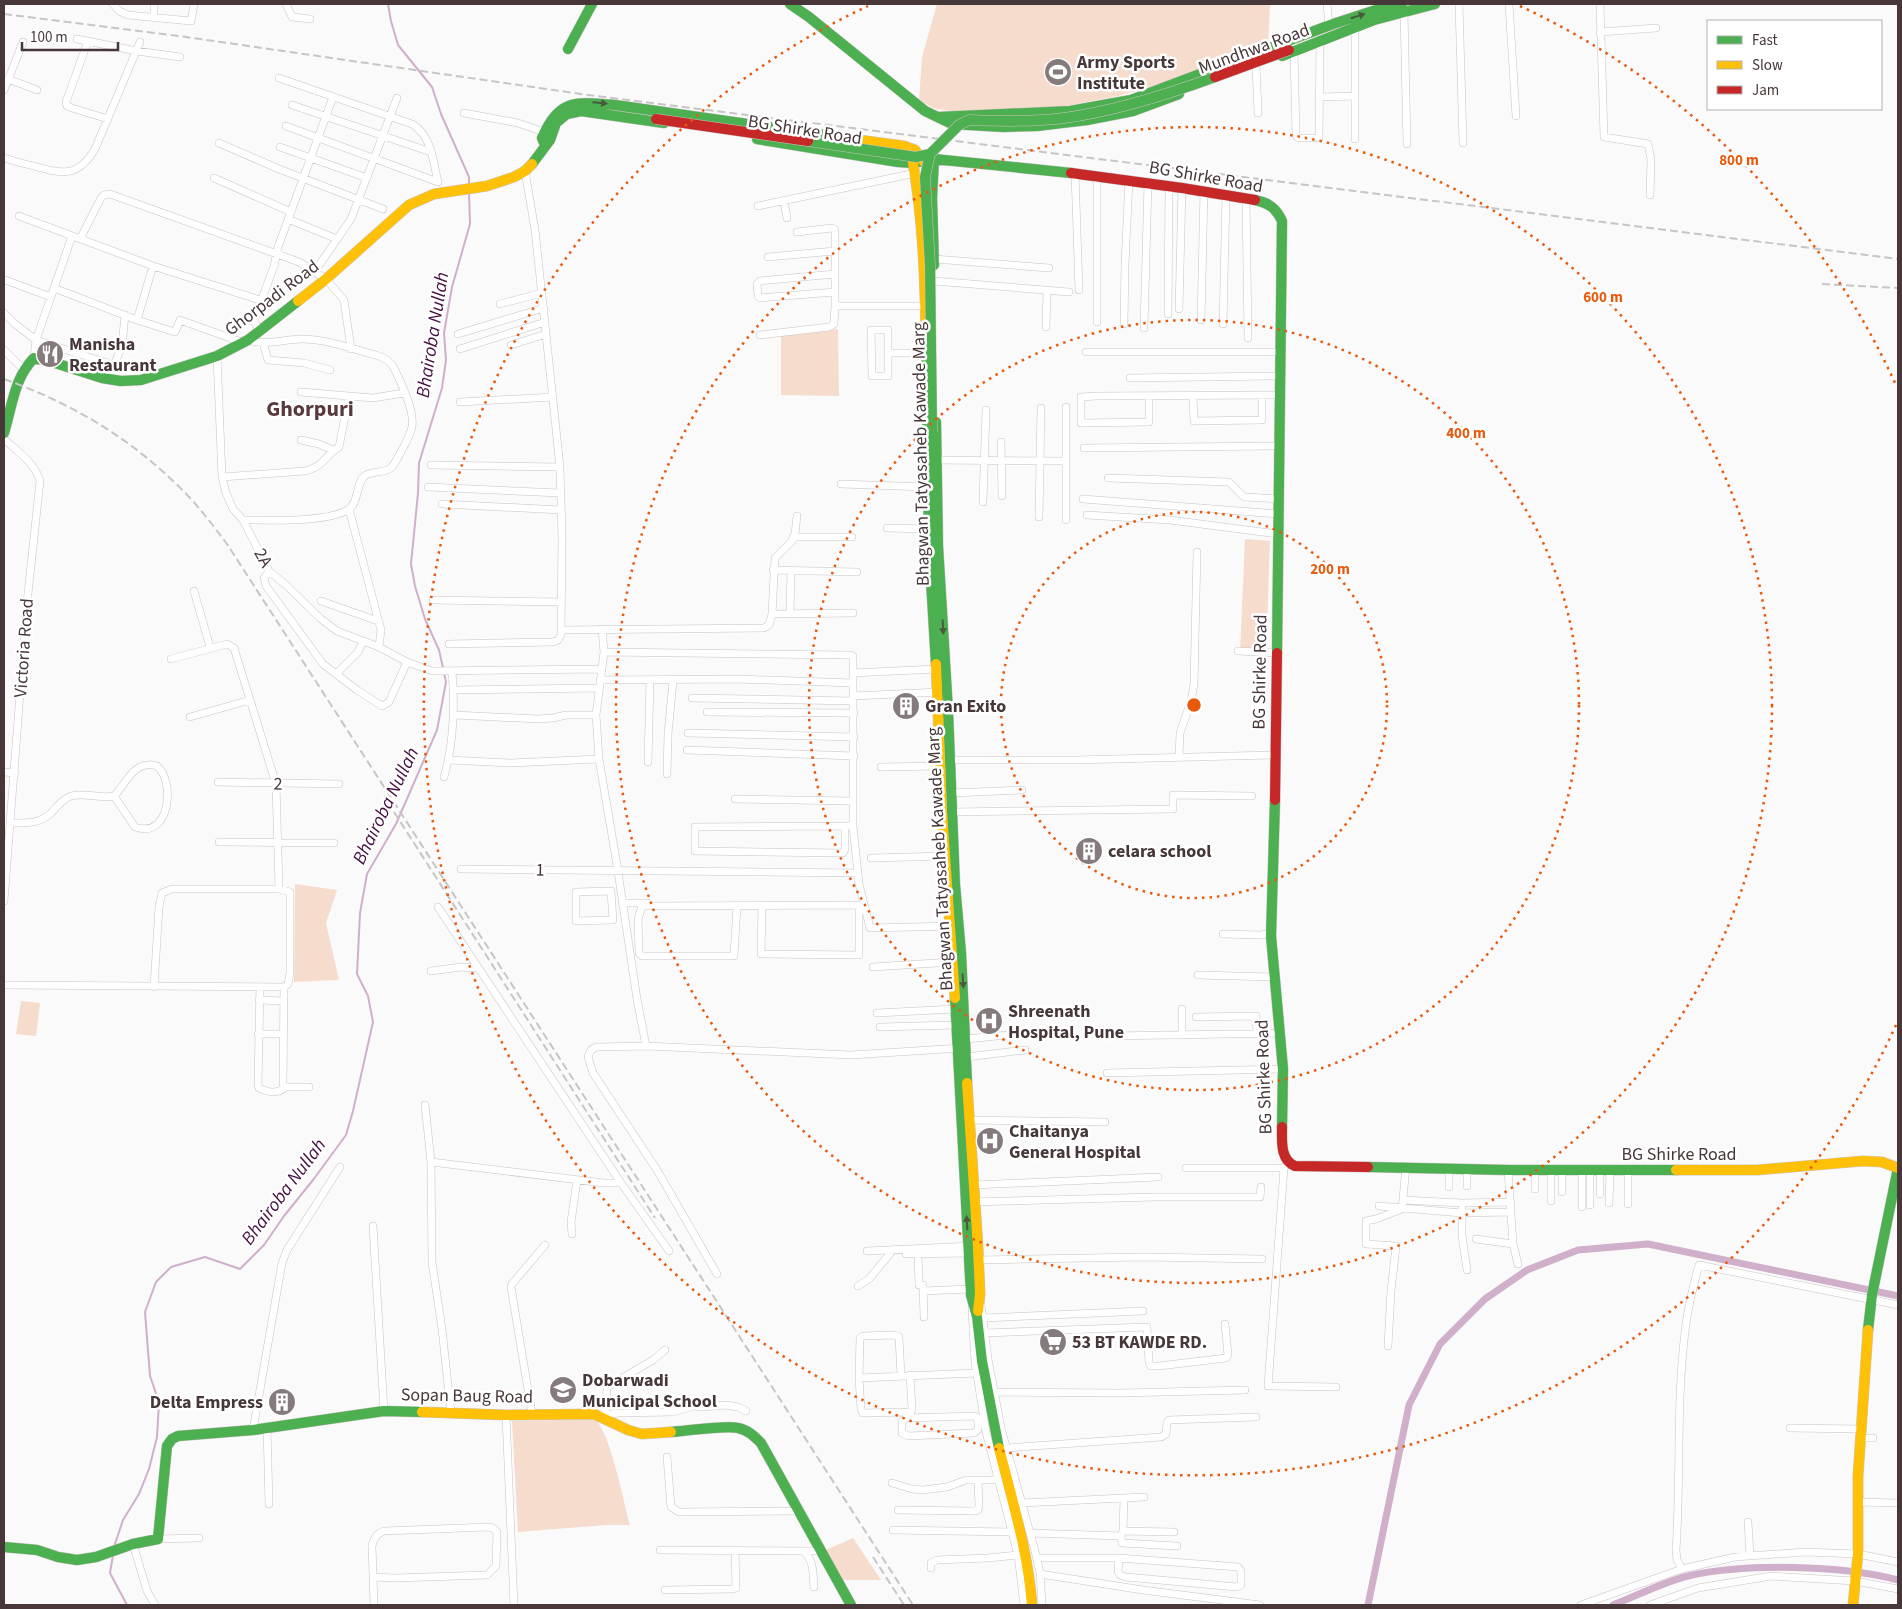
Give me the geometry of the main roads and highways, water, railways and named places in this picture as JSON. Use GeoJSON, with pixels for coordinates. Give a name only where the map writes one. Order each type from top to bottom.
{"type":"FeatureCollection","features":[{"type":"Feature","properties":{"kind":"waterway","name":"Bhairoba Nullah"},"geometry":{"type":"LineString","coordinates":[[388,4],[398,45],[432,87],[441,114],[469,177],[469,186]]}},
{"type":"Feature","properties":{"kind":"waterway","name":"Bhairoba Nullah"},"geometry":{"type":"LineString","coordinates":[[443,668],[439,650],[425,619],[415,586],[411,564],[419,463],[442,388],[446,360],[444,333],[452,287],[470,224],[469,193]]}},
{"type":"Feature","properties":{"kind":"waterway","name":"Bhairoba Nullah"},"geometry":{"type":"LineString","coordinates":[[114,1547],[123,1520],[139,1494],[149,1469],[157,1437],[159,1402],[150,1376],[145,1312],[156,1282],[171,1267],[205,1257],[240,1269],[264,1245],[346,1135],[373,1022],[368,996],[357,974],[360,913],[367,874],[396,824],[437,730],[446,682],[444,673]]}},
{"type":"Feature","properties":{"kind":"waterway"},"geometry":{"type":"LineString","coordinates":[[1368,1605],[1409,1405],[1440,1344],[1485,1299],[1527,1270],[1578,1250],[1648,1244],[1898,1296]]}},
{"type":"Feature","properties":{"kind":"waterway","name":"Bhairoba Nullah"},"geometry":{"type":"LineString","coordinates":[[113,1555],[110,1573],[127,1605]]}},
{"type":"Feature","properties":{"kind":"waterway"},"geometry":{"type":"LineString","coordinates":[[1613,1605],[1679,1578],[1737,1569],[1822,1569],[1849,1571],[1898,1580]]}},
{"type":"Feature","properties":{"kind":"railway"},"geometry":{"type":"LineString","coordinates":[[4,14],[186,37],[588,95],[1898,259]]}},
{"type":"Feature","properties":{"kind":"railway"},"geometry":{"type":"LineString","coordinates":[[1822,284],[1898,288]]}},
{"type":"Feature","properties":{"kind":"railway"},"geometry":{"type":"LineString","coordinates":[[4,379],[73,409],[137,450],[189,497],[227,544],[913,1605]]}},
{"type":"Feature","properties":{"kind":"railway"},"geometry":{"type":"LineString","coordinates":[[394,812],[655,1218]]}},
{"type":"Feature","properties":{"kind":"railway"},"geometry":{"type":"LineString","coordinates":[[873,1557],[904,1605]]}},
{"type":"Feature","properties":{"kind":"place","name":"Army Sports Institute"},"geometry":{"type":"Point","coordinates":[1058,72]}},
{"type":"Feature","properties":{"kind":"place","name":"Manisha Restaurant"},"geometry":{"type":"Point","coordinates":[50,354]}},
{"type":"Feature","properties":{"kind":"place","name":"Gran Exito"},"geometry":{"type":"Point","coordinates":[906,706]}},
{"type":"Feature","properties":{"kind":"place","name":"celara school"},"geometry":{"type":"Point","coordinates":[1089,851]}},
{"type":"Feature","properties":{"kind":"place","name":"Shreenath Hospital, Pune"},"geometry":{"type":"Point","coordinates":[989,1021]}},
{"type":"Feature","properties":{"kind":"place","name":"Chaitanya General Hospital"},"geometry":{"type":"Point","coordinates":[990,1141]}},
{"type":"Feature","properties":{"kind":"place","name":"53 BT KAWDE RD."},"geometry":{"type":"Point","coordinates":[1053,1342]}},
{"type":"Feature","properties":{"kind":"place","name":"Dobarwadi Municipal School"},"geometry":{"type":"Point","coordinates":[563,1390]}},
{"type":"Feature","properties":{"kind":"place","name":"Delta Empress"},"geometry":{"type":"Point","coordinates":[282,1402]}},
{"type":"Feature","properties":{"kind":"district","name":"Ghorpuri"},"geometry":{"type":"Point","coordinates":[310,409]}}]}
